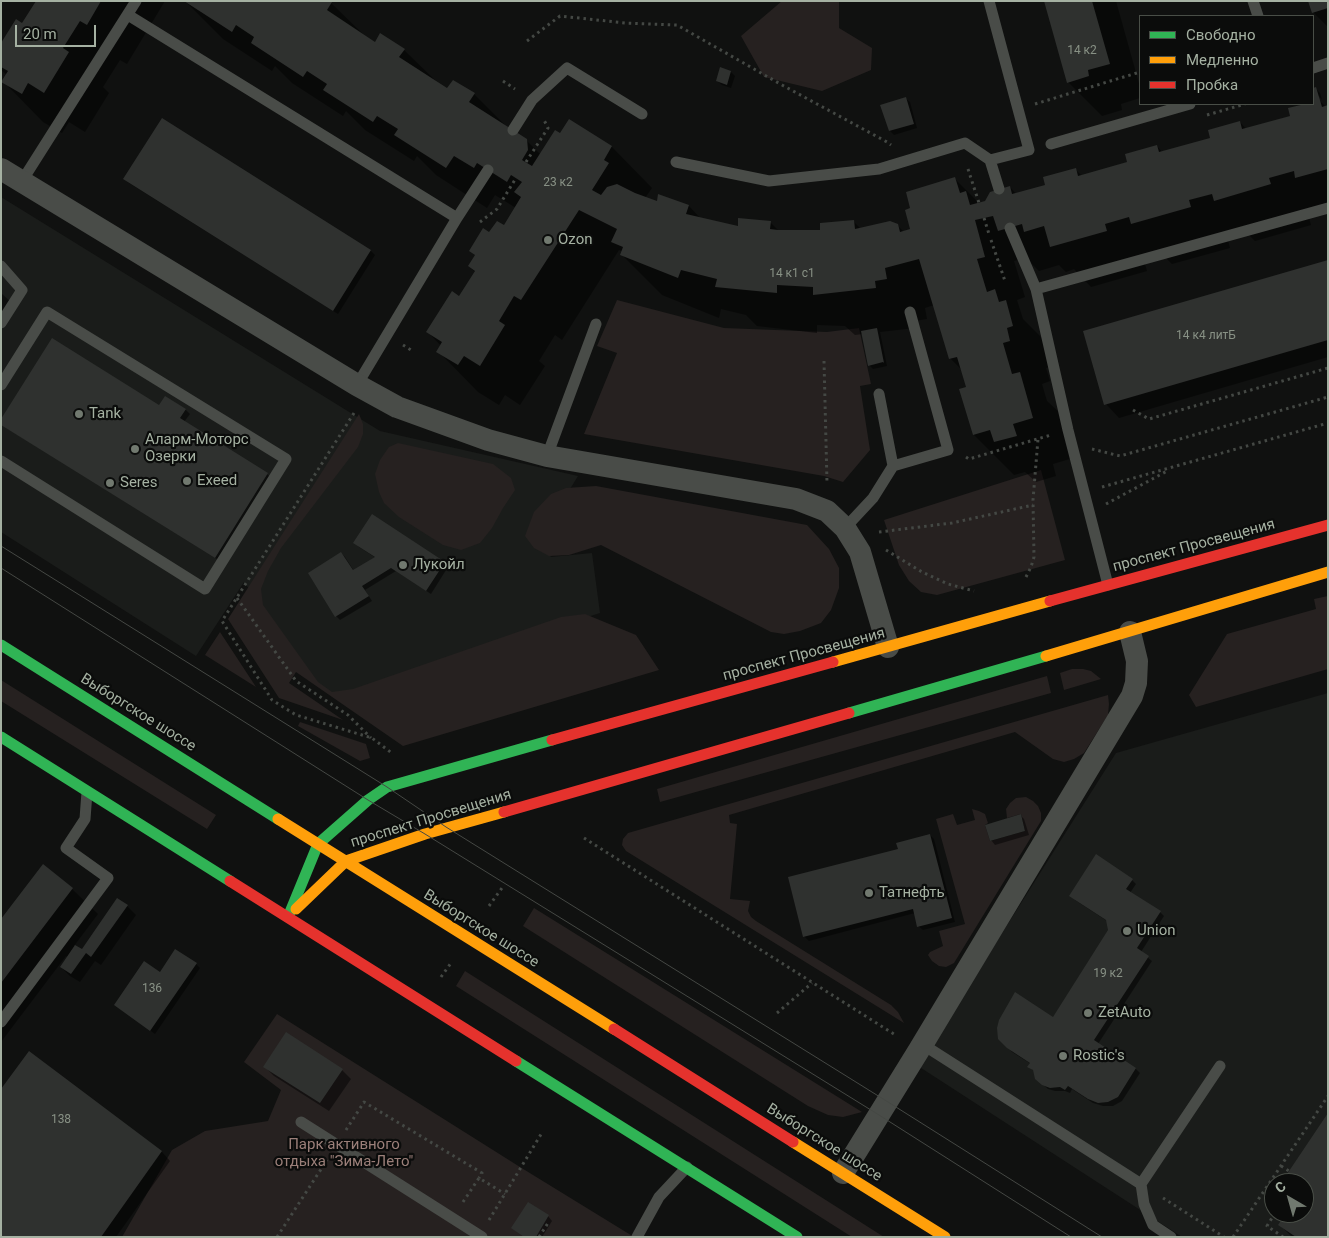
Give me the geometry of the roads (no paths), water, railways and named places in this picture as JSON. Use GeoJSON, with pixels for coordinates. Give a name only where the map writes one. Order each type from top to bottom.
{"type":"FeatureCollection","features":[{"type":"Feature","properties":{"kind":"main road","name":"проспект Просвещения"},"geometry":{"type":"LineString","coordinates":[[288,917],[318,844],[368,800],[387,787],[1328,525]]}},
{"type":"Feature","properties":{"kind":"main road","name":"проспект Просвещения"},"geometry":{"type":"LineString","coordinates":[[288,917],[346,861],[432,831],[611,782],[1130,632],[1328,572]]}},
{"type":"Feature","properties":{"kind":"main road","name":"Выборгское шоссе"},"geometry":{"type":"LineString","coordinates":[[1,645],[945,1237]]}},
{"type":"Feature","properties":{"kind":"main road"},"geometry":{"type":"LineString","coordinates":[[1,737],[798,1237]]}},
{"type":"Feature","properties":{"kind":"street"},"geometry":{"type":"LineString","coordinates":[[1,168],[362,388],[398,407],[479,437],[547,456],[796,500],[827,512],[845,528],[860,552],[888,647]]}},
{"type":"Feature","properties":{"kind":"street"},"geometry":{"type":"LineString","coordinates":[[843,1173],[1132,696],[1136,683],[1137,661],[1130,632]]}},
{"type":"Feature","properties":{"kind":"lane"},"geometry":{"type":"LineString","coordinates":[[22,182],[136,1]]}},
{"type":"Feature","properties":{"kind":"lane"},"geometry":{"type":"LineString","coordinates":[[988,1],[1029,150],[990,160]]}},
{"type":"Feature","properties":{"kind":"lane"},"geometry":{"type":"LineString","coordinates":[[1253,1],[1258,15]]}},
{"type":"Feature","properties":{"kind":"lane"},"geometry":{"type":"LineString","coordinates":[[128,15],[458,218]]}},
{"type":"Feature","properties":{"kind":"lane"},"geometry":{"type":"LineString","coordinates":[[1314,68],[1328,63]]}},
{"type":"Feature","properties":{"kind":"lane"},"geometry":{"type":"LineString","coordinates":[[513,130],[532,100],[567,68],[642,114]]}},
{"type":"Feature","properties":{"kind":"lane"},"geometry":{"type":"LineString","coordinates":[[1051,144],[1187,105]]}},
{"type":"Feature","properties":{"kind":"lane"},"geometry":{"type":"LineString","coordinates":[[676,162],[769,181],[879,169],[965,143],[990,160],[1000,189]]}},
{"type":"Feature","properties":{"kind":"lane"},"geometry":{"type":"LineString","coordinates":[[362,388],[458,218],[488,170]]}},
{"type":"Feature","properties":{"kind":"lane"},"geometry":{"type":"LineString","coordinates":[[1036,289],[1328,208]]}},
{"type":"Feature","properties":{"kind":"lane"},"geometry":{"type":"LineString","coordinates":[[1010,228],[1036,289],[1068,430],[1108,585]]}},
{"type":"Feature","properties":{"kind":"lane"},"geometry":{"type":"LineString","coordinates":[[1,266],[22,290],[1,323]]}},
{"type":"Feature","properties":{"kind":"lane"},"geometry":{"type":"LineString","coordinates":[[1,385],[47,312],[286,460],[205,589],[1,461]]}},
{"type":"Feature","properties":{"kind":"lane"},"geometry":{"type":"LineString","coordinates":[[845,528],[873,498],[894,466],[948,450],[910,312]]}},
{"type":"Feature","properties":{"kind":"lane"},"geometry":{"type":"LineString","coordinates":[[547,456],[596,324]]}},
{"type":"Feature","properties":{"kind":"lane"},"geometry":{"type":"LineString","coordinates":[[879,394],[894,466]]}},
{"type":"Feature","properties":{"kind":"lane"},"geometry":{"type":"LineString","coordinates":[[1,1022],[108,878],[66,848],[85,820],[87,791]]}},
{"type":"Feature","properties":{"kind":"lane"},"geometry":{"type":"LineString","coordinates":[[920,1047],[1141,1184]]}},
{"type":"Feature","properties":{"kind":"lane"},"geometry":{"type":"LineString","coordinates":[[1171,1237],[1153,1225],[1144,1204],[1141,1184],[1220,1066]]}},
{"type":"Feature","properties":{"kind":"lane"},"geometry":{"type":"LineString","coordinates":[[301,1122],[481,1236]]}},
{"type":"Feature","properties":{"kind":"lane"},"geometry":{"type":"LineString","coordinates":[[637,1237],[659,1197],[687,1167]]}},
{"type":"Feature","properties":{"kind":"tram line"},"geometry":{"type":"LineString","coordinates":[[1,546],[1102,1237]]}},
{"type":"Feature","properties":{"kind":"tram line"},"geometry":{"type":"LineString","coordinates":[[1,568],[368,800],[879,1115],[1071,1237]]}},
{"type":"Feature","properties":{"kind":"place","name":"Ozon"},"geometry":{"type":"Point","coordinates":[548,240]}},
{"type":"Feature","properties":{"kind":"place","name":"Tank"},"geometry":{"type":"Point","coordinates":[79,414]}},
{"type":"Feature","properties":{"kind":"place","name":"Аларм-Моторс Озерки"},"geometry":{"type":"Point","coordinates":[135,449]}},
{"type":"Feature","properties":{"kind":"place","name":"Exeed"},"geometry":{"type":"Point","coordinates":[187,481]}},
{"type":"Feature","properties":{"kind":"place","name":"Seres"},"geometry":{"type":"Point","coordinates":[110,483]}},
{"type":"Feature","properties":{"kind":"place","name":"Лукойл"},"geometry":{"type":"Point","coordinates":[403,565]}},
{"type":"Feature","properties":{"kind":"place","name":"Татнефть"},"geometry":{"type":"Point","coordinates":[869,893]}},
{"type":"Feature","properties":{"kind":"place","name":"Union"},"geometry":{"type":"Point","coordinates":[1127,931]}},
{"type":"Feature","properties":{"kind":"place","name":"ZetAuto"},"geometry":{"type":"Point","coordinates":[1088,1013]}},
{"type":"Feature","properties":{"kind":"place","name":"Rostic's"},"geometry":{"type":"Point","coordinates":[1063,1056]}},
{"type":"Feature","properties":{"kind":"park label","name":"Парк активного отдыха \"Зима-Лето\""},"geometry":{"type":"Point","coordinates":[344,1154]}}]}
